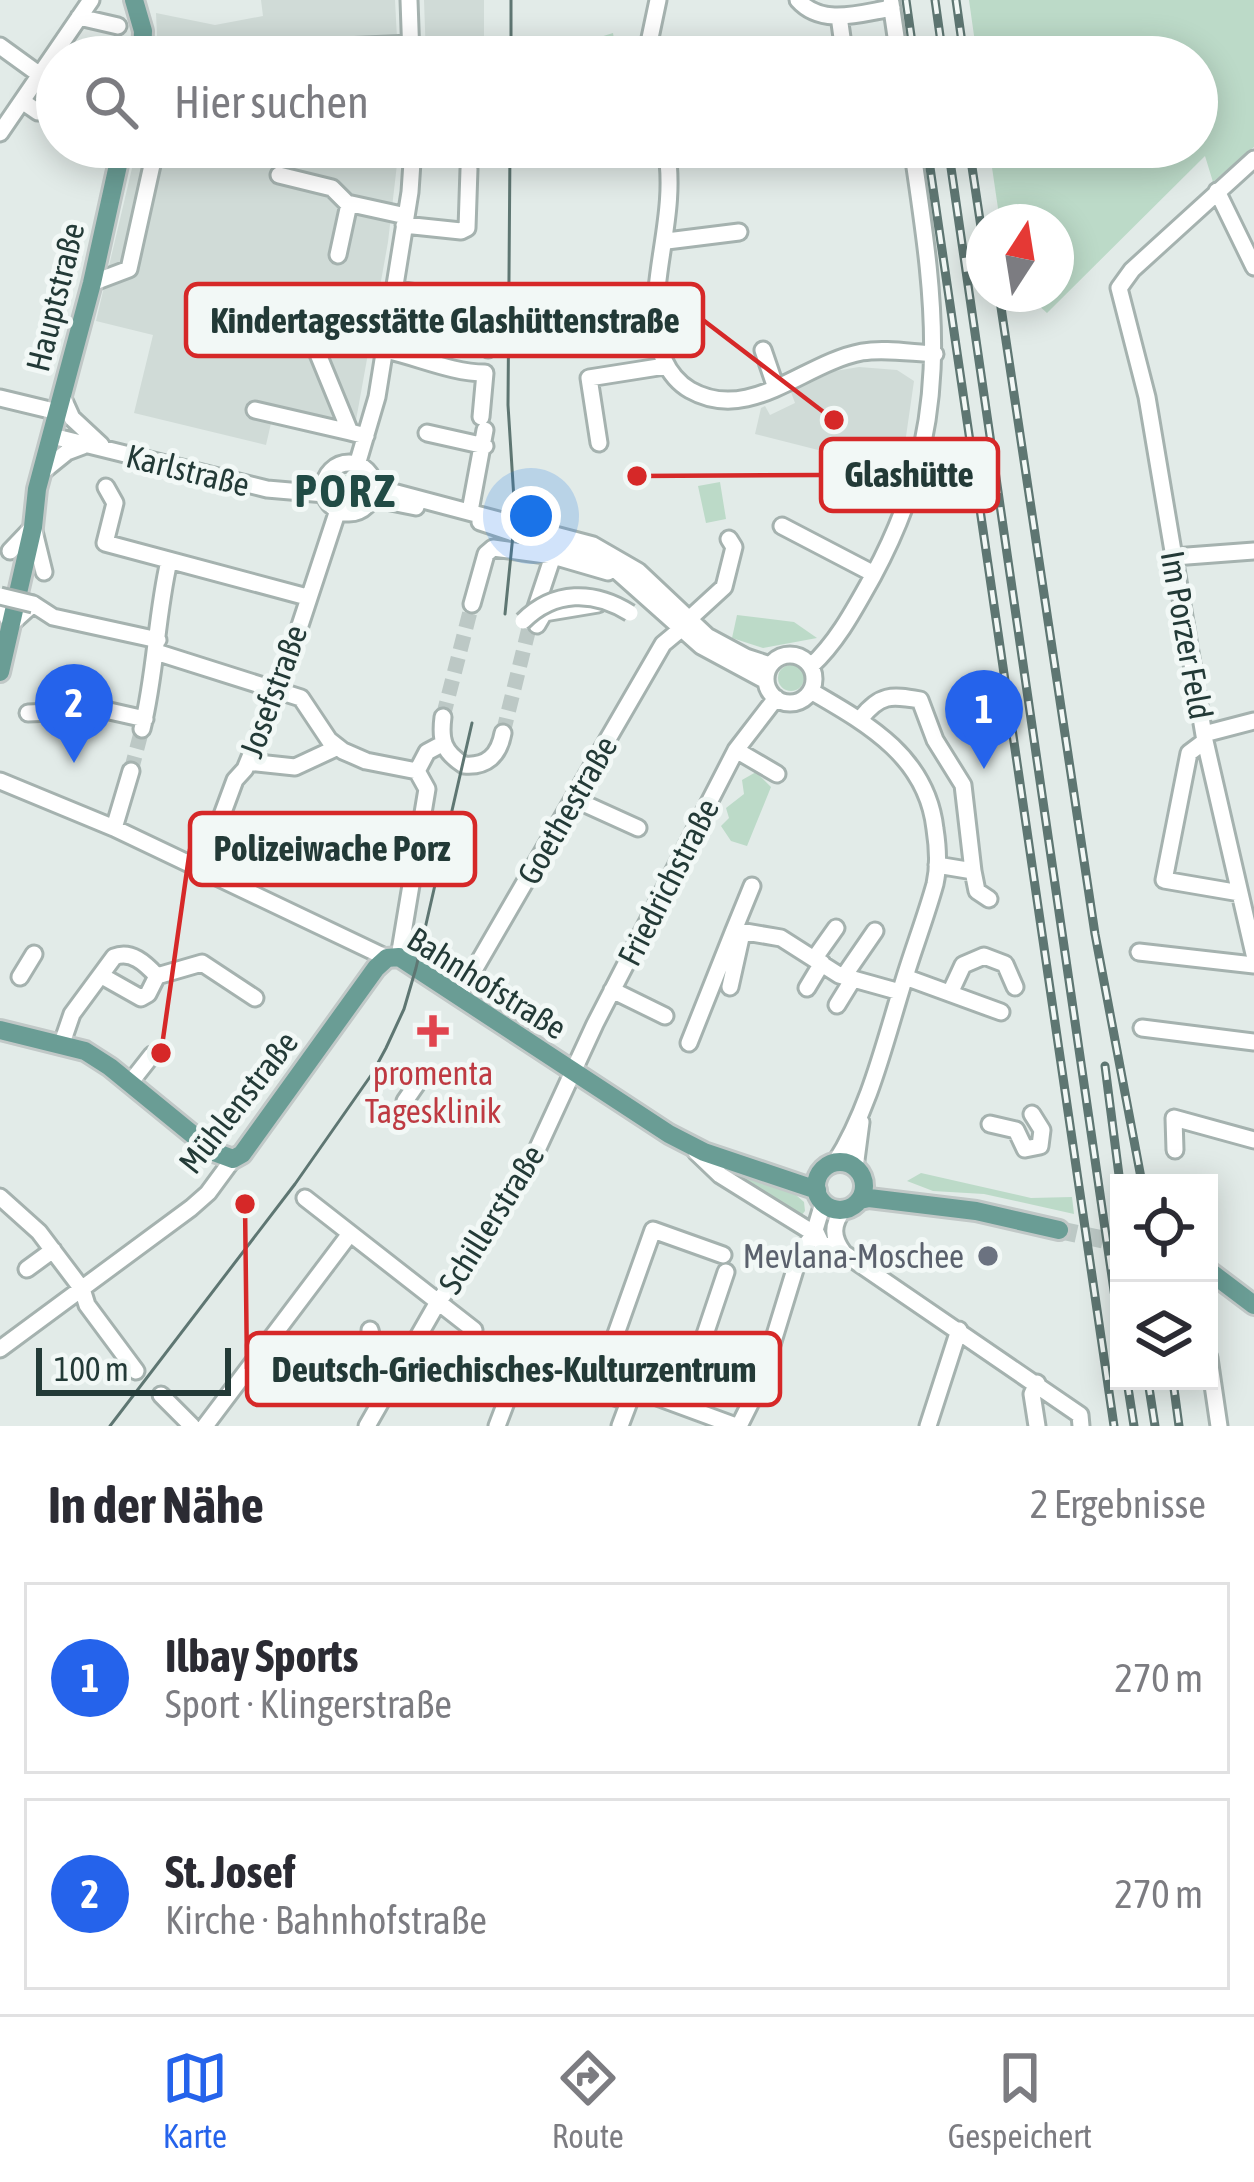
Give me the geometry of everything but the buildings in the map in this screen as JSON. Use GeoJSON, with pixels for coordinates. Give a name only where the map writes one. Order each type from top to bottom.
{"type":"FeatureCollection","features":[{"type":"Feature","properties":{"kind":"main road"},"geometry":{"type":"LineString","coordinates":[[138,5],[140,36]]}},
{"type":"Feature","properties":{"kind":"main road","name":"Hauptstraße"},"geometry":{"type":"LineString","coordinates":[[0,673],[41,473],[117,168]]}},
{"type":"Feature","properties":{"kind":"main road","name":"Bahnhofstraße"},"geometry":{"type":"LineString","coordinates":[[393,958],[689,1145],[759,1168],[824,1182]]}},
{"type":"Feature","properties":{"kind":"main road","name":"Mühlenstraße"},"geometry":{"type":"LineString","coordinates":[[232,1159],[254,1138],[376,968],[393,958]]}},
{"type":"Feature","properties":{"kind":"main road"},"geometry":{"type":"LineString","coordinates":[[0,1030],[85,1052],[214,1152],[232,1159]]}},
{"type":"Feature","properties":{"kind":"main road"},"geometry":{"type":"LineString","coordinates":[[824,1182],[856,1190]]}},
{"type":"Feature","properties":{"kind":"main road"},"geometry":{"type":"LineString","coordinates":[[824,1182],[1059,1230]]}},
{"type":"Feature","properties":{"kind":"main road"},"geometry":{"type":"LineString","coordinates":[[1218,1278],[1254,1305]]}},
{"type":"Feature","properties":{"kind":"street"},"geometry":{"type":"LineString","coordinates":[[66,36],[91,0]]}},
{"type":"Feature","properties":{"kind":"street"},"geometry":{"type":"LineString","coordinates":[[409,0],[410,36]]}},
{"type":"Feature","properties":{"kind":"street"},"geometry":{"type":"LineString","coordinates":[[650,36],[658,0]]}},
{"type":"Feature","properties":{"kind":"street"},"geometry":{"type":"LineString","coordinates":[[798,0],[809,11],[838,16],[891,4],[896,36]]}},
{"type":"Feature","properties":{"kind":"street"},"geometry":{"type":"LineString","coordinates":[[838,16],[841,36]]}},
{"type":"Feature","properties":{"kind":"street"},"geometry":{"type":"LineString","coordinates":[[79,17],[118,26]]}},
{"type":"Feature","properties":{"kind":"street"},"geometry":{"type":"LineString","coordinates":[[0,46],[36,72]]}},
{"type":"Feature","properties":{"kind":"street"},"geometry":{"type":"LineString","coordinates":[[0,134],[36,81]]}},
{"type":"Feature","properties":{"kind":"street"},"geometry":{"type":"LineString","coordinates":[[22,101],[36,111]]}},
{"type":"Feature","properties":{"kind":"street"},"geometry":{"type":"LineString","coordinates":[[1254,159],[1216,191],[1254,267]]}},
{"type":"Feature","properties":{"kind":"street"},"geometry":{"type":"LineString","coordinates":[[92,283],[129,269],[151,168]]}},
{"type":"Feature","properties":{"kind":"street"},"geometry":{"type":"LineString","coordinates":[[357,465],[358,434],[385,350],[411,168]]}},
{"type":"Feature","properties":{"kind":"street"},"geometry":{"type":"LineString","coordinates":[[668,168],[671,196],[655,325],[665,366],[681,385],[727,402],[756,398],[822,365],[862,352],[935,354]]}},
{"type":"Feature","properties":{"kind":"street"},"geometry":{"type":"LineString","coordinates":[[811,666],[837,638],[904,509],[930,407],[935,354],[932,288],[915,168]]}},
{"type":"Feature","properties":{"kind":"street"},"geometry":{"type":"LineString","coordinates":[[279,176],[332,188],[349,204],[461,231],[467,228],[469,169]]}},
{"type":"Feature","properties":{"kind":"street","name":"Im Porzer Feld"},"geometry":{"type":"LineString","coordinates":[[1216,191],[1119,288],[1147,397],[1204,737],[1253,945]]}},
{"type":"Feature","properties":{"kind":"street"},"geometry":{"type":"LineString","coordinates":[[338,255],[349,204]]}},
{"type":"Feature","properties":{"kind":"street"},"geometry":{"type":"LineString","coordinates":[[667,241],[739,232]]}},
{"type":"Feature","properties":{"kind":"street"},"geometry":{"type":"LineString","coordinates":[[394,289],[487,305],[488,349]]}},
{"type":"Feature","properties":{"kind":"street"},"geometry":{"type":"LineString","coordinates":[[385,350],[464,373],[484,374],[483,431],[470,512]]}},
{"type":"Feature","properties":{"kind":"street"},"geometry":{"type":"LineString","coordinates":[[763,350],[776,388]]}},
{"type":"Feature","properties":{"kind":"street"},"geometry":{"type":"LineString","coordinates":[[318,354],[358,434]]}},
{"type":"Feature","properties":{"kind":"street"},"geometry":{"type":"LineString","coordinates":[[599,443],[589,378],[665,366]]}},
{"type":"Feature","properties":{"kind":"street"},"geometry":{"type":"LineString","coordinates":[[0,398],[60,404],[108,451]]}},
{"type":"Feature","properties":{"kind":"street"},"geometry":{"type":"LineString","coordinates":[[255,410],[358,434]]}},
{"type":"Feature","properties":{"kind":"street"},"geometry":{"type":"LineString","coordinates":[[427,433],[483,431]]}},
{"type":"Feature","properties":{"kind":"street","name":"Karlstraße"},"geometry":{"type":"LineString","coordinates":[[52,436],[286,493],[325,494]]}},
{"type":"Feature","properties":{"kind":"street"},"geometry":{"type":"LineString","coordinates":[[41,473],[67,452],[85,446]]}},
{"type":"Feature","properties":{"kind":"street"},"geometry":{"type":"LineString","coordinates":[[357,465],[371,478],[372,493],[360,510],[338,510],[325,494],[327,476],[332,469],[357,465]]}},
{"type":"Feature","properties":{"kind":"street"},"geometry":{"type":"LineString","coordinates":[[882,483],[885,472],[913,478]]}},
{"type":"Feature","properties":{"kind":"street"},"geometry":{"type":"LineString","coordinates":[[106,488],[115,503],[104,543],[307,597]]}},
{"type":"Feature","properties":{"kind":"street"},"geometry":{"type":"LineString","coordinates":[[372,493],[593,544],[638,571],[718,657],[768,673]]}},
{"type":"Feature","properties":{"kind":"street"},"geometry":{"type":"LineString","coordinates":[[372,493],[460,517],[558,552],[593,544]]}},
{"type":"Feature","properties":{"kind":"street","name":"Josefstraße"},"geometry":{"type":"LineString","coordinates":[[202,869],[235,780],[248,762],[278,689],[338,510]]}},
{"type":"Feature","properties":{"kind":"street"},"geometry":{"type":"LineString","coordinates":[[782,526],[874,574]]}},
{"type":"Feature","properties":{"kind":"street"},"geometry":{"type":"LineString","coordinates":[[10,550],[33,527]]}},
{"type":"Feature","properties":{"kind":"street"},"geometry":{"type":"LineString","coordinates":[[33,527],[44,572]]}},
{"type":"Feature","properties":{"kind":"street","name":"Goethestraße"},"geometry":{"type":"LineString","coordinates":[[459,996],[676,616],[724,587],[734,547],[729,539]]}},
{"type":"Feature","properties":{"kind":"street"},"geometry":{"type":"LineString","coordinates":[[472,604],[489,550],[507,548],[589,555],[676,616]]}},
{"type":"Feature","properties":{"kind":"street"},"geometry":{"type":"LineString","coordinates":[[1174,557],[1254,551]]}},
{"type":"Feature","properties":{"kind":"street"},"geometry":{"type":"LineString","coordinates":[[558,552],[530,622],[538,606],[583,596],[604,597],[627,616],[676,616]]}},
{"type":"Feature","properties":{"kind":"street"},"geometry":{"type":"LineString","coordinates":[[28,713],[53,712],[75,718],[105,710],[143,724],[169,561]]}},
{"type":"Feature","properties":{"kind":"street"},"geometry":{"type":"LineString","coordinates":[[0,601],[11,624],[32,605]]}},
{"type":"Feature","properties":{"kind":"street"},"geometry":{"type":"LineString","coordinates":[[0,601],[32,605],[53,617],[157,646],[302,698],[338,747],[366,761],[417,770]]}},
{"type":"Feature","properties":{"kind":"street"},"geometry":{"type":"LineString","coordinates":[[791,655],[811,666],[812,691],[798,702],[776,698],[768,673],[791,655]]}},
{"type":"Feature","properties":{"kind":"street"},"geometry":{"type":"LineString","coordinates":[[620,1426],[638,1390],[738,1426],[754,1399],[801,1250],[815,1234],[824,1182],[862,1113],[936,881],[934,820],[915,770],[861,718],[812,691]]}},
{"type":"Feature","properties":{"kind":"street"},"geometry":{"type":"LineString","coordinates":[[861,718],[873,703],[888,695],[920,700],[935,740],[963,784],[977,891],[989,899]]}},
{"type":"Feature","properties":{"kind":"street","name":"Friedrichstraße"},"geometry":{"type":"LineString","coordinates":[[574,1073],[736,750],[776,698]]}},
{"type":"Feature","properties":{"kind":"street"},"geometry":{"type":"LineString","coordinates":[[443,716],[442,744],[449,756],[464,765],[482,764],[497,753],[503,733]]}},
{"type":"Feature","properties":{"kind":"street"},"geometry":{"type":"LineString","coordinates":[[1240,893],[1164,880],[1189,753],[1204,737],[1254,721]]}},
{"type":"Feature","properties":{"kind":"street"},"geometry":{"type":"LineString","coordinates":[[417,770],[427,752],[442,744]]}},
{"type":"Feature","properties":{"kind":"street"},"geometry":{"type":"LineString","coordinates":[[248,762],[295,767],[338,747]]}},
{"type":"Feature","properties":{"kind":"street"},"geometry":{"type":"LineString","coordinates":[[736,750],[777,774]]}},
{"type":"Feature","properties":{"kind":"street"},"geometry":{"type":"LineString","coordinates":[[393,958],[427,789],[417,770]]}},
{"type":"Feature","properties":{"kind":"street"},"geometry":{"type":"LineString","coordinates":[[113,828],[131,771]]}},
{"type":"Feature","properties":{"kind":"street","name":"Bahnhofstraße"},"geometry":{"type":"LineString","coordinates":[[0,781],[393,958]]}},
{"type":"Feature","properties":{"kind":"street"},"geometry":{"type":"LineString","coordinates":[[574,799],[638,828]]}},
{"type":"Feature","properties":{"kind":"street"},"geometry":{"type":"LineString","coordinates":[[938,865],[974,871]]}},
{"type":"Feature","properties":{"kind":"street"},"geometry":{"type":"LineString","coordinates":[[689,1043],[738,931],[752,886]]}},
{"type":"Feature","properties":{"kind":"street"},"geometry":{"type":"LineString","coordinates":[[807,988],[836,928]]}},
{"type":"Feature","properties":{"kind":"street"},"geometry":{"type":"LineString","coordinates":[[738,931],[781,938],[849,977],[950,993],[1001,1012]]}},
{"type":"Feature","properties":{"kind":"street"},"geometry":{"type":"LineString","coordinates":[[730,987],[738,931]]}},
{"type":"Feature","properties":{"kind":"street"},"geometry":{"type":"LineString","coordinates":[[837,1005],[875,931]]}},
{"type":"Feature","properties":{"kind":"street"},"geometry":{"type":"LineString","coordinates":[[1138,952],[1254,965]]}},
{"type":"Feature","properties":{"kind":"street"},"geometry":{"type":"LineString","coordinates":[[62,1043],[72,1014],[114,957],[123,953],[157,976]]}},
{"type":"Feature","properties":{"kind":"street"},"geometry":{"type":"LineString","coordinates":[[20,977],[34,954]]}},
{"type":"Feature","properties":{"kind":"street"},"geometry":{"type":"LineString","coordinates":[[950,993],[963,965],[984,956],[1005,964],[1015,987]]}},
{"type":"Feature","properties":{"kind":"street"},"geometry":{"type":"LineString","coordinates":[[101,976],[141,998],[157,976],[202,963],[255,998]]}},
{"type":"Feature","properties":{"kind":"street"},"geometry":{"type":"LineString","coordinates":[[612,990],[665,1016]]}},
{"type":"Feature","properties":{"kind":"street"},"geometry":{"type":"LineString","coordinates":[[1142,1028],[1254,1042]]}},
{"type":"Feature","properties":{"kind":"street"},"geometry":{"type":"LineString","coordinates":[[130,1083],[152,1055]]}},
{"type":"Feature","properties":{"kind":"street","name":"Schillerstraße"},"geometry":{"type":"LineString","coordinates":[[367,1426],[438,1302],[510,1200],[574,1073]]}},
{"type":"Feature","properties":{"kind":"street"},"geometry":{"type":"LineString","coordinates":[[405,1101],[423,1075]]}},
{"type":"Feature","properties":{"kind":"street"},"geometry":{"type":"LineString","coordinates":[[844,1254],[834,1234],[856,1190],[862,1113]]}},
{"type":"Feature","properties":{"kind":"street"},"geometry":{"type":"LineString","coordinates":[[1174,1150],[1174,1118],[1254,1140]]}},
{"type":"Feature","properties":{"kind":"street"},"geometry":{"type":"LineString","coordinates":[[990,1124],[1024,1120]]}},
{"type":"Feature","properties":{"kind":"street","name":"Bahnhofstraße"},"geometry":{"type":"LineString","coordinates":[[689,1145],[720,1175],[1036,1383],[1080,1415],[1081,1426]]}},
{"type":"Feature","properties":{"kind":"street","name":"Mühlenstraße"},"geometry":{"type":"LineString","coordinates":[[0,1349],[191,1208],[232,1159]]}},
{"type":"Feature","properties":{"kind":"street"},"geometry":{"type":"LineString","coordinates":[[0,1197],[39,1232],[136,1371]]}},
{"type":"Feature","properties":{"kind":"street"},"geometry":{"type":"LineString","coordinates":[[305,1198],[474,1330]]}},
{"type":"Feature","properties":{"kind":"street"},"geometry":{"type":"LineString","coordinates":[[596,1390],[653,1230],[725,1264],[690,1379],[754,1399]]}},
{"type":"Feature","properties":{"kind":"street"},"geometry":{"type":"LineString","coordinates":[[206,1426],[350,1235]]}},
{"type":"Feature","properties":{"kind":"street"},"geometry":{"type":"LineString","coordinates":[[27,1269],[53,1250]]}},
{"type":"Feature","properties":{"kind":"street"},"geometry":{"type":"LineString","coordinates":[[370,1330],[372,1338],[404,1360]]}},
{"type":"Feature","properties":{"kind":"street"},"geometry":{"type":"LineString","coordinates":[[928,1426],[959,1330]]}},
{"type":"Feature","properties":{"kind":"street"},"geometry":{"type":"LineString","coordinates":[[496,1426],[521,1363],[629,1402]]}},
{"type":"Feature","properties":{"kind":"street"},"geometry":{"type":"LineString","coordinates":[[1036,1383],[1032,1394],[1037,1426]]}},
{"type":"Feature","properties":{"kind":"street"},"geometry":{"type":"LineString","coordinates":[[1214,1390],[1219,1426]]}},
{"type":"Feature","properties":{"kind":"street"},"geometry":{"type":"LineString","coordinates":[[161,1395],[192,1426]]}},
{"type":"Feature","properties":{"kind":"shaded area"},"geometry":{"type":"Polygon","coordinates":[[[261,0],[395,0],[397,36],[157,36],[156,13],[215,25],[263,16],[261,0]]]}},
{"type":"Feature","properties":{"kind":"shaded area"},"geometry":{"type":"Polygon","coordinates":[[[424,0],[484,0],[484,36],[425,36],[424,0]]]}},
{"type":"Feature","properties":{"kind":"shaded area"},"geometry":{"type":"Polygon","coordinates":[[[132,168],[397,168],[353,437],[272,419],[266,445],[134,413],[153,335],[96,321],[132,168]]]}},
{"type":"Feature","properties":{"kind":"shaded area"},"geometry":{"type":"Polygon","coordinates":[[[859,367],[897,370],[914,381],[901,471],[755,434],[761,408],[765,406],[770,415],[795,403],[791,392],[835,371],[859,367]]]}},
{"type":"Feature","properties":{"kind":"green space"},"geometry":{"type":"Polygon","coordinates":[[[969,0],[1254,0],[1254,147],[1213,182],[1209,168],[1218,168],[1218,36],[974,36],[969,0]]]}},
{"type":"Feature","properties":{"kind":"green space"},"geometry":{"type":"Polygon","coordinates":[[[992,168],[1193,168],[1074,286],[1074,204],[997,204],[992,168]]]}},
{"type":"Feature","properties":{"kind":"green space"},"geometry":{"type":"Polygon","coordinates":[[[348,475],[361,488],[348,501],[335,488],[348,475]]]}},
{"type":"Feature","properties":{"kind":"green space"},"geometry":{"type":"Polygon","coordinates":[[[720,482],[726,519],[706,523],[698,486],[720,482]]]}},
{"type":"Feature","properties":{"kind":"green space"},"geometry":{"type":"Polygon","coordinates":[[[737,615],[794,622],[817,638],[763,648],[732,638],[737,615]]]}},
{"type":"Feature","properties":{"kind":"green space"},"geometry":{"type":"Polygon","coordinates":[[[791,665],[804,678],[791,691],[778,678],[791,665]]]}},
{"type":"Feature","properties":{"kind":"green space"},"geometry":{"type":"Polygon","coordinates":[[[756,772],[771,787],[747,846],[731,841],[721,826],[729,818],[726,808],[744,794],[742,780],[756,772]]]}},
{"type":"Feature","properties":{"kind":"green space"},"geometry":{"type":"Polygon","coordinates":[[[727,1171],[788,1188],[804,1202],[805,1211],[797,1221],[727,1171]]]}},
{"type":"Feature","properties":{"kind":"green space"},"geometry":{"type":"Polygon","coordinates":[[[921,1173],[1031,1198],[1072,1197],[1074,1214],[984,1194],[933,1191],[907,1181],[921,1173]]]}},
{"type":"Feature","properties":{"kind":"green space"},"geometry":{"type":"Polygon","coordinates":[[[740,1332],[759,1335],[742,1386],[707,1373],[700,1365],[702,1357],[728,1366],[740,1332]]]}},
{"type":"Feature","properties":{"kind":"tunnel"},"geometry":{"type":"LineString","coordinates":[[443,717],[472,604]]}},
{"type":"Feature","properties":{"kind":"tunnel"},"geometry":{"type":"LineString","coordinates":[[503,733],[531,620]]}},
{"type":"Feature","properties":{"kind":"tunnel"},"geometry":{"type":"LineString","coordinates":[[131,771],[142,729]]}},
{"type":"Feature","properties":{"kind":"tunnel"},"geometry":{"type":"LineString","coordinates":[[1059,1230],[1110,1241]]}},
{"type":"Feature","properties":{"kind":"tram line"},"geometry":{"type":"LineString","coordinates":[[511,0],[511,36]]}},
{"type":"Feature","properties":{"kind":"tram line"},"geometry":{"type":"LineString","coordinates":[[505,614],[515,515],[508,405],[510,168]]}},
{"type":"Feature","properties":{"kind":"tram line"},"geometry":{"type":"LineString","coordinates":[[110,1426],[295,1184],[386,1048],[416,968],[472,723]]}},
{"type":"Feature","properties":{"kind":"railway"},"geometry":{"type":"LineString","coordinates":[[906,0],[911,36]]}},
{"type":"Feature","properties":{"kind":"railway"},"geometry":{"type":"LineString","coordinates":[[935,0],[940,36]]}},
{"type":"Feature","properties":{"kind":"railway"},"geometry":{"type":"LineString","coordinates":[[956,0],[961,36]]}},
{"type":"Feature","properties":{"kind":"railway"},"geometry":{"type":"LineString","coordinates":[[930,168],[1114,1426]]}},
{"type":"Feature","properties":{"kind":"railway"},"geometry":{"type":"LineString","coordinates":[[951,168],[1113,1282]]}},
{"type":"Feature","properties":{"kind":"railway"},"geometry":{"type":"LineString","coordinates":[[972,168],[978,204]]}},
{"type":"Feature","properties":{"kind":"railway"},"geometry":{"type":"LineString","coordinates":[[1002,312],[1095,934],[1140,1174]]}},
{"type":"Feature","properties":{"kind":"railway"},"geometry":{"type":"LineString","coordinates":[[1105,1066],[1119,1174]]}},
{"type":"Feature","properties":{"kind":"railway"},"geometry":{"type":"LineString","coordinates":[[1128,1390],[1134,1426]]}},
{"type":"Feature","properties":{"kind":"railway"},"geometry":{"type":"LineString","coordinates":[[1149,1390],[1155,1426]]}},
{"type":"Feature","properties":{"kind":"railway"},"geometry":{"type":"LineString","coordinates":[[1174,1390],[1179,1426]]}},
{"type":"Feature","properties":{"kind":"place","name":"Kindertagesstätte Glashüttenstraße"},"geometry":{"type":"Point","coordinates":[834,420]}},
{"type":"Feature","properties":{"kind":"place","name":"Glashütte"},"geometry":{"type":"Point","coordinates":[637,476]}},
{"type":"Feature","properties":{"kind":"place","name":"St. Josef"},"geometry":{"type":"Point","coordinates":[74,763]}},
{"type":"Feature","properties":{"kind":"place","name":"Ilbay Sports"},"geometry":{"type":"Point","coordinates":[984,769]}},
{"type":"Feature","properties":{"kind":"place","name":"promenta Tagesklinik"},"geometry":{"type":"Point","coordinates":[433,1031]}},
{"type":"Feature","properties":{"kind":"place","name":"Polizeiwache Porz"},"geometry":{"type":"Point","coordinates":[161,1053]}},
{"type":"Feature","properties":{"kind":"place","name":"Deutsch-Griechisches-Kulturzentrum"},"geometry":{"type":"Point","coordinates":[245,1204]}},
{"type":"Feature","properties":{"kind":"place","name":"Mevlana-Moschee"},"geometry":{"type":"Point","coordinates":[988,1256]}},
{"type":"Feature","properties":{"kind":"district","name":"PORZ"},"geometry":{"type":"Point","coordinates":[346,491]}}]}
